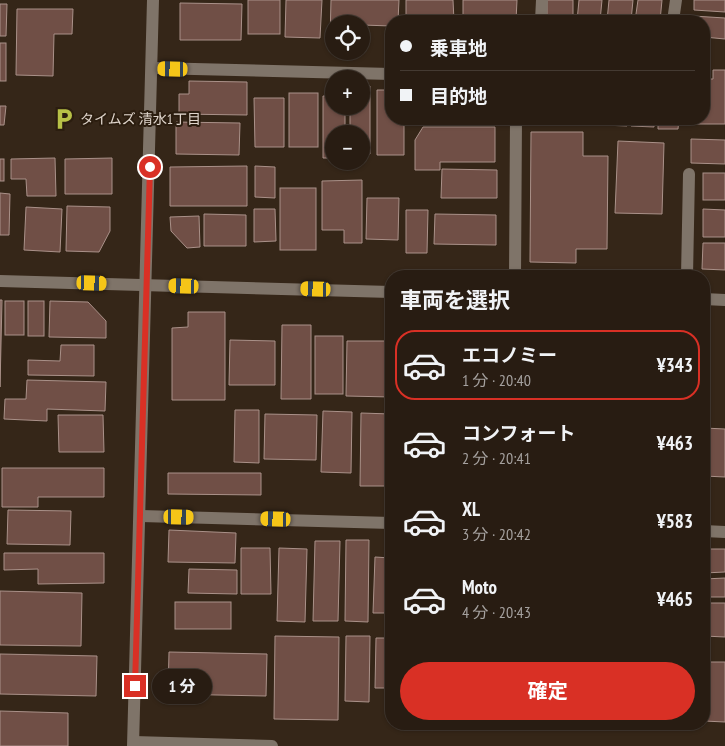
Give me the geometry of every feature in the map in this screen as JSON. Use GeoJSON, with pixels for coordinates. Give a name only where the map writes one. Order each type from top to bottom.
{"type":"FeatureCollection","features":[{"type":"Feature","properties":{"kind":"street"},"geometry":{"type":"LineString","coordinates":[[153,0],[153,68],[141,516],[133,744],[272,746]]}},
{"type":"Feature","properties":{"kind":"street"},"geometry":{"type":"LineString","coordinates":[[542,0],[542,15]]}},
{"type":"Feature","properties":{"kind":"street"},"geometry":{"type":"LineString","coordinates":[[674,15],[676,0]]}},
{"type":"Feature","properties":{"kind":"street"},"geometry":{"type":"LineString","coordinates":[[153,68],[385,74]]}},
{"type":"Feature","properties":{"kind":"street"},"geometry":{"type":"LineString","coordinates":[[515,270],[516,125]]}},
{"type":"Feature","properties":{"kind":"street"},"geometry":{"type":"LineString","coordinates":[[687,270],[689,174]]}},
{"type":"Feature","properties":{"kind":"street"},"geometry":{"type":"LineString","coordinates":[[0,280],[385,292]]}},
{"type":"Feature","properties":{"kind":"street"},"geometry":{"type":"LineString","coordinates":[[710,300],[725,300]]}},
{"type":"Feature","properties":{"kind":"street"},"geometry":{"type":"LineString","coordinates":[[141,516],[385,523]]}},
{"type":"Feature","properties":{"kind":"street"},"geometry":{"type":"LineString","coordinates":[[710,531],[725,532]]}},
{"type":"Feature","properties":{"kind":"building"},"geometry":{"type":"Polygon","coordinates":[[[248,0],[280,0],[280,34],[248,34],[248,0]]]}},
{"type":"Feature","properties":{"kind":"building"},"geometry":{"type":"Polygon","coordinates":[[[286,0],[322,0],[320,38],[285,37],[286,0]]]}},
{"type":"Feature","properties":{"kind":"building"},"geometry":{"type":"Polygon","coordinates":[[[331,0],[399,0],[398,15],[385,15],[385,26],[370,25],[370,15],[331,15],[331,0]]]}},
{"type":"Feature","properties":{"kind":"building"},"geometry":{"type":"Polygon","coordinates":[[[406,0],[453,0],[454,15],[406,15],[406,0]]]}},
{"type":"Feature","properties":{"kind":"building"},"geometry":{"type":"Polygon","coordinates":[[[463,0],[517,0],[516,15],[463,15],[463,0]]]}},
{"type":"Feature","properties":{"kind":"building"},"geometry":{"type":"Polygon","coordinates":[[[547,0],[573,0],[573,15],[547,15],[547,0]]]}},
{"type":"Feature","properties":{"kind":"building"},"geometry":{"type":"Polygon","coordinates":[[[579,0],[602,0],[601,15],[578,15],[579,0]]]}},
{"type":"Feature","properties":{"kind":"building"},"geometry":{"type":"Polygon","coordinates":[[[609,0],[633,0],[632,15],[608,15],[609,0]]]}},
{"type":"Feature","properties":{"kind":"building"},"geometry":{"type":"Polygon","coordinates":[[[638,0],[662,0],[661,15],[636,15],[638,0]]]}},
{"type":"Feature","properties":{"kind":"building"},"geometry":{"type":"Polygon","coordinates":[[[694,0],[725,0],[725,12],[694,10],[694,0]]]}},
{"type":"Feature","properties":{"kind":"building"},"geometry":{"type":"Polygon","coordinates":[[[180,3],[242,4],[241,40],[180,40],[180,3]]]}},
{"type":"Feature","properties":{"kind":"building"},"geometry":{"type":"Polygon","coordinates":[[[0,4],[7,4],[6,36],[0,36],[0,4]]]}},
{"type":"Feature","properties":{"kind":"building"},"geometry":{"type":"Polygon","coordinates":[[[17,9],[73,9],[72,34],[54,34],[53,76],[16,75],[17,9]]]}},
{"type":"Feature","properties":{"kind":"building"},"geometry":{"type":"Polygon","coordinates":[[[710,17],[725,18],[725,39],[710,38],[710,17]]]}},
{"type":"Feature","properties":{"kind":"building"},"geometry":{"type":"Polygon","coordinates":[[[0,43],[6,43],[6,81],[0,81],[0,43]]]}},
{"type":"Feature","properties":{"kind":"building"},"geometry":{"type":"Polygon","coordinates":[[[713,70],[725,70],[725,124],[710,124],[710,79],[713,79],[713,70]]]}},
{"type":"Feature","properties":{"kind":"building"},"geometry":{"type":"Polygon","coordinates":[[[189,81],[247,82],[247,115],[179,114],[179,94],[189,94],[189,81]]]}},
{"type":"Feature","properties":{"kind":"building"},"geometry":{"type":"Polygon","coordinates":[[[377,90],[385,90],[385,125],[404,125],[404,155],[377,155],[377,90]]]}},
{"type":"Feature","properties":{"kind":"building"},"geometry":{"type":"Polygon","coordinates":[[[289,93],[318,93],[318,147],[289,147],[289,93]]]}},
{"type":"Feature","properties":{"kind":"building"},"geometry":{"type":"Polygon","coordinates":[[[323,96],[325,96],[325,115],[345,115],[345,125],[325,125],[325,158],[323,158],[323,96]]]}},
{"type":"Feature","properties":{"kind":"building"},"geometry":{"type":"Polygon","coordinates":[[[254,98],[284,98],[284,147],[255,147],[254,98]]]}},
{"type":"Feature","properties":{"kind":"building"},"geometry":{"type":"Polygon","coordinates":[[[0,106],[6,106],[4,125],[0,125],[0,106]]]}},
{"type":"Feature","properties":{"kind":"building"},"geometry":{"type":"Polygon","coordinates":[[[350,115],[370,115],[370,125],[350,125],[350,115]]]}},
{"type":"Feature","properties":{"kind":"building"},"geometry":{"type":"Polygon","coordinates":[[[176,122],[240,123],[239,155],[176,154],[176,122]]]}},
{"type":"Feature","properties":{"kind":"building"},"geometry":{"type":"Polygon","coordinates":[[[654,125],[654,127],[631,126],[654,125]]]}},
{"type":"Feature","properties":{"kind":"building"},"geometry":{"type":"Polygon","coordinates":[[[658,125],[678,125],[678,129],[658,129],[658,125]]]}},
{"type":"Feature","properties":{"kind":"building"},"geometry":{"type":"Polygon","coordinates":[[[423,127],[495,127],[495,162],[440,162],[440,170],[415,170],[415,140],[423,127]]]}},
{"type":"Feature","properties":{"kind":"building"},"geometry":{"type":"Polygon","coordinates":[[[531,132],[583,132],[583,156],[608,156],[607,249],[576,249],[576,263],[530,262],[531,132]]]}},
{"type":"Feature","properties":{"kind":"building"},"geometry":{"type":"Polygon","coordinates":[[[691,139],[725,140],[725,164],[691,163],[691,139]]]}},
{"type":"Feature","properties":{"kind":"building"},"geometry":{"type":"Polygon","coordinates":[[[618,141],[664,143],[662,214],[615,213],[618,141]]]}},
{"type":"Feature","properties":{"kind":"building"},"geometry":{"type":"Polygon","coordinates":[[[55,158],[56,196],[27,196],[26,179],[11,179],[11,159],[55,158]]]}},
{"type":"Feature","properties":{"kind":"building"},"geometry":{"type":"Polygon","coordinates":[[[112,158],[112,194],[65,194],[65,159],[112,158]]]}},
{"type":"Feature","properties":{"kind":"building"},"geometry":{"type":"Polygon","coordinates":[[[0,159],[4,159],[4,181],[0,181],[0,159]]]}},
{"type":"Feature","properties":{"kind":"building"},"geometry":{"type":"Polygon","coordinates":[[[247,166],[247,206],[170,206],[170,167],[247,166]]]}},
{"type":"Feature","properties":{"kind":"building"},"geometry":{"type":"Polygon","coordinates":[[[255,166],[275,167],[275,198],[255,197],[255,166]]]}},
{"type":"Feature","properties":{"kind":"building"},"geometry":{"type":"Polygon","coordinates":[[[442,169],[497,170],[497,198],[441,198],[442,169]]]}},
{"type":"Feature","properties":{"kind":"building"},"geometry":{"type":"Polygon","coordinates":[[[703,173],[725,173],[725,200],[703,200],[703,173]]]}},
{"type":"Feature","properties":{"kind":"building"},"geometry":{"type":"Polygon","coordinates":[[[362,180],[362,243],[344,243],[344,230],[322,230],[322,181],[362,180]]]}},
{"type":"Feature","properties":{"kind":"building"},"geometry":{"type":"Polygon","coordinates":[[[280,188],[316,188],[316,250],[280,250],[280,188]]]}},
{"type":"Feature","properties":{"kind":"building"},"geometry":{"type":"Polygon","coordinates":[[[0,193],[10,194],[9,235],[0,235],[0,193]]]}},
{"type":"Feature","properties":{"kind":"building"},"geometry":{"type":"Polygon","coordinates":[[[367,198],[399,198],[398,240],[366,239],[367,198]]]}},
{"type":"Feature","properties":{"kind":"building"},"geometry":{"type":"Polygon","coordinates":[[[67,206],[110,207],[110,231],[99,252],[66,251],[67,206]]]}},
{"type":"Feature","properties":{"kind":"building"},"geometry":{"type":"Polygon","coordinates":[[[26,207],[62,209],[60,252],[24,250],[26,207]]]}},
{"type":"Feature","properties":{"kind":"building"},"geometry":{"type":"Polygon","coordinates":[[[254,209],[275,209],[276,241],[254,242],[254,209]]]}},
{"type":"Feature","properties":{"kind":"building"},"geometry":{"type":"Polygon","coordinates":[[[703,209],[725,210],[725,237],[703,237],[703,209]]]}},
{"type":"Feature","properties":{"kind":"building"},"geometry":{"type":"Polygon","coordinates":[[[406,210],[428,210],[427,253],[406,253],[406,210]]]}},
{"type":"Feature","properties":{"kind":"building"},"geometry":{"type":"Polygon","coordinates":[[[204,214],[246,215],[246,246],[204,246],[204,214]]]}},
{"type":"Feature","properties":{"kind":"building"},"geometry":{"type":"Polygon","coordinates":[[[435,214],[496,215],[496,245],[434,244],[435,214]]]}},
{"type":"Feature","properties":{"kind":"building"},"geometry":{"type":"Polygon","coordinates":[[[199,216],[200,247],[187,248],[171,231],[170,217],[199,216]]]}},
{"type":"Feature","properties":{"kind":"building"},"geometry":{"type":"Polygon","coordinates":[[[703,243],[725,243],[725,270],[702,269],[703,243]]]}},
{"type":"Feature","properties":{"kind":"building"},"geometry":{"type":"Polygon","coordinates":[[[0,300],[2,300],[0,387],[0,300]]]}},
{"type":"Feature","properties":{"kind":"building"},"geometry":{"type":"Polygon","coordinates":[[[5,301],[24,301],[24,335],[5,335],[5,301]]]}},
{"type":"Feature","properties":{"kind":"building"},"geometry":{"type":"Polygon","coordinates":[[[28,301],[44,301],[44,336],[28,336],[28,301]]]}},
{"type":"Feature","properties":{"kind":"building"},"geometry":{"type":"Polygon","coordinates":[[[50,301],[88,302],[106,321],[106,338],[49,337],[50,301]]]}},
{"type":"Feature","properties":{"kind":"building"},"geometry":{"type":"Polygon","coordinates":[[[188,312],[225,312],[225,400],[172,400],[172,328],[188,327],[188,312]]]}},
{"type":"Feature","properties":{"kind":"building"},"geometry":{"type":"Polygon","coordinates":[[[282,325],[311,325],[311,399],[281,399],[282,325]]]}},
{"type":"Feature","properties":{"kind":"building"},"geometry":{"type":"Polygon","coordinates":[[[315,336],[343,336],[343,394],[315,394],[315,336]]]}},
{"type":"Feature","properties":{"kind":"building"},"geometry":{"type":"Polygon","coordinates":[[[230,340],[275,341],[275,385],[229,385],[230,340]]]}},
{"type":"Feature","properties":{"kind":"building"},"geometry":{"type":"Polygon","coordinates":[[[347,341],[385,341],[385,397],[346,396],[347,341]]]}},
{"type":"Feature","properties":{"kind":"building"},"geometry":{"type":"Polygon","coordinates":[[[61,345],[94,345],[94,376],[28,375],[28,360],[60,361],[61,345]]]}},
{"type":"Feature","properties":{"kind":"building"},"geometry":{"type":"Polygon","coordinates":[[[27,380],[106,382],[105,411],[47,409],[47,421],[4,419],[5,399],[26,399],[27,380]]]}},
{"type":"Feature","properties":{"kind":"building"},"geometry":{"type":"Polygon","coordinates":[[[235,410],[259,410],[259,463],[234,462],[235,410]]]}},
{"type":"Feature","properties":{"kind":"building"},"geometry":{"type":"Polygon","coordinates":[[[323,411],[352,412],[351,473],[321,472],[323,411]]]}},
{"type":"Feature","properties":{"kind":"building"},"geometry":{"type":"Polygon","coordinates":[[[361,413],[385,414],[385,486],[360,486],[361,413]]]}},
{"type":"Feature","properties":{"kind":"building"},"geometry":{"type":"Polygon","coordinates":[[[265,414],[317,415],[316,460],[264,459],[265,414]]]}},
{"type":"Feature","properties":{"kind":"building"},"geometry":{"type":"Polygon","coordinates":[[[58,415],[103,415],[104,452],[59,452],[58,415]]]}},
{"type":"Feature","properties":{"kind":"building"},"geometry":{"type":"Polygon","coordinates":[[[710,428],[725,429],[725,477],[710,476],[710,428]]]}},
{"type":"Feature","properties":{"kind":"building"},"geometry":{"type":"Polygon","coordinates":[[[2,468],[104,468],[104,497],[38,497],[38,507],[2,507],[2,468]]]}},
{"type":"Feature","properties":{"kind":"building"},"geometry":{"type":"Polygon","coordinates":[[[168,473],[261,473],[261,495],[168,494],[168,473]]]}},
{"type":"Feature","properties":{"kind":"building"},"geometry":{"type":"Polygon","coordinates":[[[8,510],[71,511],[70,545],[7,544],[8,510]]]}},
{"type":"Feature","properties":{"kind":"building"},"geometry":{"type":"Polygon","coordinates":[[[169,530],[236,533],[235,563],[168,562],[169,530]]]}},
{"type":"Feature","properties":{"kind":"building"},"geometry":{"type":"Polygon","coordinates":[[[346,540],[369,540],[368,622],[345,621],[346,540]]]}},
{"type":"Feature","properties":{"kind":"building"},"geometry":{"type":"Polygon","coordinates":[[[315,541],[340,541],[338,621],[313,621],[315,541]]]}},
{"type":"Feature","properties":{"kind":"building"},"geometry":{"type":"Polygon","coordinates":[[[241,548],[270,548],[271,594],[241,594],[241,548]]]}},
{"type":"Feature","properties":{"kind":"building"},"geometry":{"type":"Polygon","coordinates":[[[279,548],[307,549],[305,622],[277,621],[279,548]]]}},
{"type":"Feature","properties":{"kind":"building"},"geometry":{"type":"Polygon","coordinates":[[[710,549],[725,549],[725,572],[710,573],[710,549]]]}},
{"type":"Feature","properties":{"kind":"building"},"geometry":{"type":"Polygon","coordinates":[[[4,553],[104,553],[104,583],[38,584],[38,569],[4,570],[4,553]]]}},
{"type":"Feature","properties":{"kind":"building"},"geometry":{"type":"Polygon","coordinates":[[[375,557],[385,558],[385,613],[373,613],[375,557]]]}},
{"type":"Feature","properties":{"kind":"building"},"geometry":{"type":"Polygon","coordinates":[[[189,569],[237,570],[237,594],[188,593],[189,569]]]}},
{"type":"Feature","properties":{"kind":"building"},"geometry":{"type":"Polygon","coordinates":[[[725,578],[725,597],[710,597],[710,579],[725,578]]]}},
{"type":"Feature","properties":{"kind":"building"},"geometry":{"type":"Polygon","coordinates":[[[0,591],[82,593],[81,646],[0,645],[0,591]]]}},
{"type":"Feature","properties":{"kind":"building"},"geometry":{"type":"Polygon","coordinates":[[[175,602],[231,602],[231,629],[175,629],[175,602]]]}},
{"type":"Feature","properties":{"kind":"building"},"geometry":{"type":"Polygon","coordinates":[[[710,603],[725,603],[725,637],[710,636],[710,603]]]}},
{"type":"Feature","properties":{"kind":"building"},"geometry":{"type":"Polygon","coordinates":[[[275,636],[339,637],[338,720],[274,719],[275,636]]]}},
{"type":"Feature","properties":{"kind":"building"},"geometry":{"type":"Polygon","coordinates":[[[346,636],[370,636],[369,702],[345,701],[346,636]]]}},
{"type":"Feature","properties":{"kind":"building"},"geometry":{"type":"Polygon","coordinates":[[[376,638],[385,638],[385,688],[375,688],[376,638]]]}},
{"type":"Feature","properties":{"kind":"building"},"geometry":{"type":"Polygon","coordinates":[[[169,652],[267,654],[266,696],[168,694],[169,652]]]}},
{"type":"Feature","properties":{"kind":"building"},"geometry":{"type":"Polygon","coordinates":[[[0,654],[97,656],[96,696],[0,694],[0,654]]]}},
{"type":"Feature","properties":{"kind":"building"},"geometry":{"type":"Polygon","coordinates":[[[710,662],[725,662],[725,722],[710,721],[710,662]]]}},
{"type":"Feature","properties":{"kind":"building"},"geometry":{"type":"Polygon","coordinates":[[[0,711],[68,713],[68,746],[0,746],[0,711]]]}},
{"type":"Feature","properties":{"kind":"place","name":"タイムズ 清水1丁目"},"geometry":{"type":"Point","coordinates":[64,119]}},
{"type":"Feature","properties":{"kind":"route"},"geometry":{"type":"LineString","coordinates":[[135,686],[150,167]]}}]}
